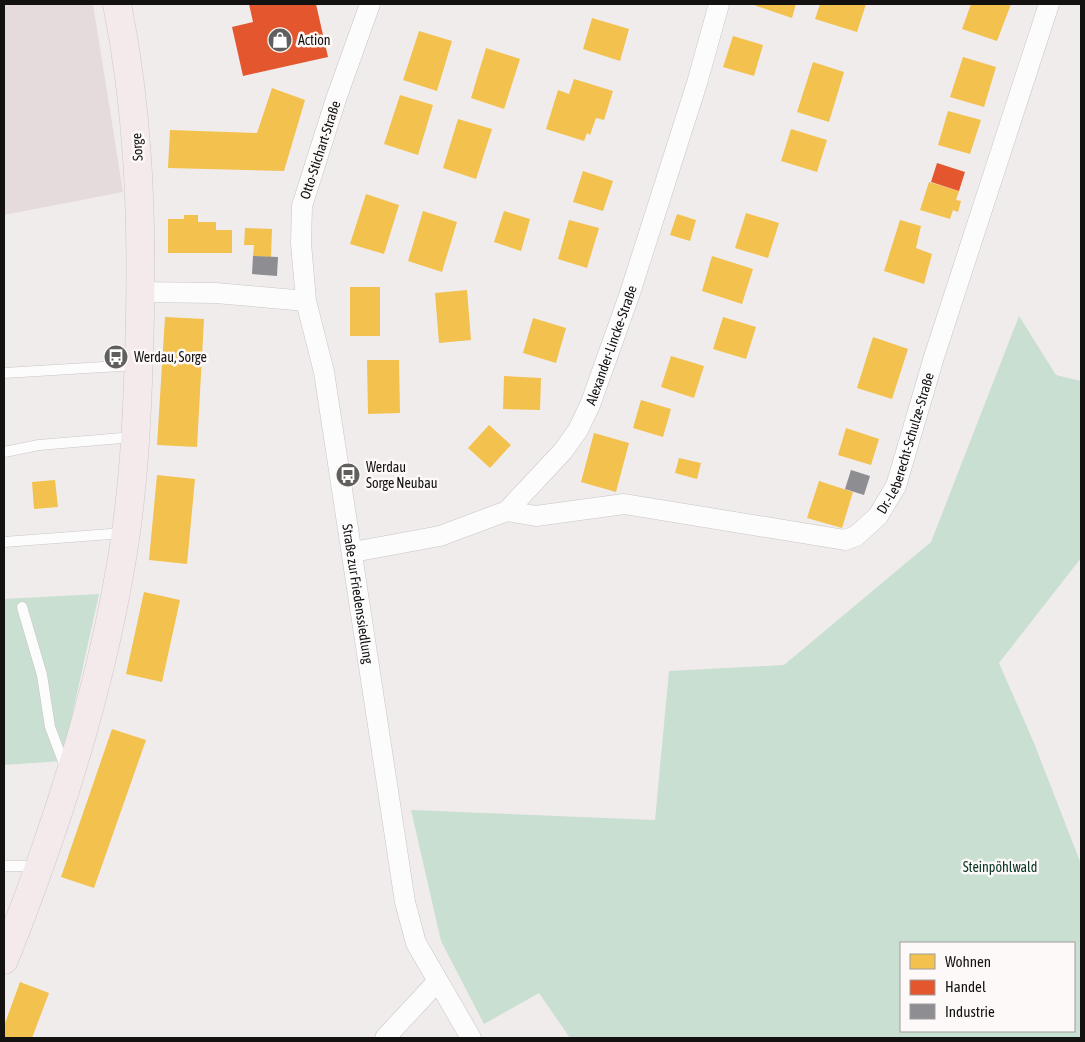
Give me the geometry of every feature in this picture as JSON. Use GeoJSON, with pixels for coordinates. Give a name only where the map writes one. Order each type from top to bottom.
{"type":"FeatureCollection","features":[{"type":"Feature","properties":{"kind":"main road","name":"Sorge"},"geometry":{"type":"LineString","coordinates":[[4,960],[39,866],[68,778],[106,639],[120,570],[125,533],[135,437],[141,225],[135,115],[117,4]]}},
{"type":"Feature","properties":{"kind":"street","name":"Otto-Stichart-Straße"},"geometry":{"type":"LineString","coordinates":[[306,301],[301,243],[302,206],[336,99],[370,4]]}},
{"type":"Feature","properties":{"kind":"street","name":"Alexander-Lincke-Straße"},"geometry":{"type":"LineString","coordinates":[[353,552],[440,536],[507,511],[563,451],[578,430],[590,405],[632,286],[697,83],[719,4]]}},
{"type":"Feature","properties":{"kind":"street","name":"Dr.-Leberecht-Schulze-Straße"},"geometry":{"type":"LineString","coordinates":[[507,511],[536,516],[624,504],[846,540],[856,536],[878,516],[896,486],[934,357],[1049,4]]}},
{"type":"Feature","properties":{"kind":"street"},"geometry":{"type":"LineString","coordinates":[[140,292],[216,293],[306,301]]}},
{"type":"Feature","properties":{"kind":"street","name":"Straße zur Friedenssiedlung"},"geometry":{"type":"LineString","coordinates":[[306,301],[324,372],[405,902],[416,943],[471,1038]]}},
{"type":"Feature","properties":{"kind":"street"},"geometry":{"type":"LineString","coordinates":[[385,1038],[437,982]]}},
{"type":"Feature","properties":{"kind":"lane"},"geometry":{"type":"LineString","coordinates":[[4,373],[138,365]]}},
{"type":"Feature","properties":{"kind":"lane"},"geometry":{"type":"LineString","coordinates":[[4,452],[39,445],[135,437]]}},
{"type":"Feature","properties":{"kind":"lane"},"geometry":{"type":"LineString","coordinates":[[4,542],[125,533]]}},
{"type":"Feature","properties":{"kind":"lane"},"geometry":{"type":"LineString","coordinates":[[22,607],[42,676],[50,727],[68,778]]}},
{"type":"Feature","properties":{"kind":"lane"},"geometry":{"type":"LineString","coordinates":[[4,866],[39,866]]}},
{"type":"Feature","properties":{"kind":"shaded area"},"geometry":{"type":"Polygon","coordinates":[[[4,4],[93,4],[123,192],[4,215],[4,4]]]}},
{"type":"Feature","properties":{"kind":"green space","name":"Steinpöhlwald"},"geometry":{"type":"Polygon","coordinates":[[[1019,316],[1056,375],[1081,381],[1081,558],[999,663],[1034,743],[1081,864],[1081,1038],[570,1038],[539,993],[484,1024],[441,941],[411,810],[655,820],[669,671],[784,665],[931,542],[1019,316]]]}},
{"type":"Feature","properties":{"kind":"green space"},"geometry":{"type":"Polygon","coordinates":[[[99,594],[62,761],[4,765],[4,599],[99,594]]]}},
{"type":"Feature","properties":{"kind":"building: Wohnen"},"geometry":{"type":"Polygon","coordinates":[[[751,4],[796,4],[792,18],[751,4]]]}},
{"type":"Feature","properties":{"kind":"building: Wohnen"},"geometry":{"type":"Polygon","coordinates":[[[820,4],[866,4],[857,32],[815,19],[820,4]]]}},
{"type":"Feature","properties":{"kind":"building: Wohnen"},"geometry":{"type":"Polygon","coordinates":[[[971,4],[1011,4],[997,41],[962,29],[971,4]]]}},
{"type":"Feature","properties":{"kind":"building: Wohnen"},"geometry":{"type":"Polygon","coordinates":[[[592,18],[629,29],[620,61],[583,49],[592,18]]]}},
{"type":"Feature","properties":{"kind":"building: Wohnen"},"geometry":{"type":"Polygon","coordinates":[[[419,31],[452,41],[437,91],[403,80],[419,31]]]}},
{"type":"Feature","properties":{"kind":"building: Wohnen"},"geometry":{"type":"Polygon","coordinates":[[[733,36],[763,45],[754,76],[723,67],[733,36]]]}},
{"type":"Feature","properties":{"kind":"building: Wohnen"},"geometry":{"type":"Polygon","coordinates":[[[486,48],[520,59],[504,109],[471,98],[486,48]]]}},
{"type":"Feature","properties":{"kind":"building: Wohnen"},"geometry":{"type":"Polygon","coordinates":[[[963,57],[996,67],[984,107],[950,97],[963,57]]]}},
{"type":"Feature","properties":{"kind":"building: Wohnen"},"geometry":{"type":"Polygon","coordinates":[[[813,62],[844,72],[829,122],[797,112],[813,62]]]}},
{"type":"Feature","properties":{"kind":"building: Wohnen"},"geometry":{"type":"Polygon","coordinates":[[[574,79],[613,91],[604,120],[596,118],[590,135],[587,133],[584,141],[546,129],[558,90],[569,94],[574,79]]]}},
{"type":"Feature","properties":{"kind":"building: Wohnen"},"geometry":{"type":"Polygon","coordinates":[[[272,88],[305,100],[284,171],[168,168],[170,130],[257,133],[272,88]]]}},
{"type":"Feature","properties":{"kind":"building: Wohnen"},"geometry":{"type":"Polygon","coordinates":[[[400,95],[433,105],[418,155],[384,144],[400,95]]]}},
{"type":"Feature","properties":{"kind":"building: Wohnen"},"geometry":{"type":"Polygon","coordinates":[[[948,111],[981,120],[970,154],[938,145],[948,111]]]}},
{"type":"Feature","properties":{"kind":"building: Wohnen"},"geometry":{"type":"Polygon","coordinates":[[[458,119],[492,129],[476,179],[443,168],[458,119]]]}},
{"type":"Feature","properties":{"kind":"building: Wohnen"},"geometry":{"type":"Polygon","coordinates":[[[791,129],[827,140],[817,172],[781,161],[791,129]]]}},
{"type":"Feature","properties":{"kind":"building: Wohnen"},"geometry":{"type":"Polygon","coordinates":[[[583,171],[613,181],[603,211],[573,202],[583,171]]]}},
{"type":"Feature","properties":{"kind":"building: Wohnen"},"geometry":{"type":"Polygon","coordinates":[[[929,182],[959,191],[956,200],[961,201],[958,212],[953,210],[950,219],[920,210],[929,182]]]}},
{"type":"Feature","properties":{"kind":"building: Wohnen"},"geometry":{"type":"Polygon","coordinates":[[[366,194],[399,205],[384,254],[350,244],[366,194]]]}},
{"type":"Feature","properties":{"kind":"building: Wohnen"},"geometry":{"type":"Polygon","coordinates":[[[423,211],[457,222],[442,272],[408,261],[423,211]]]}},
{"type":"Feature","properties":{"kind":"building: Wohnen"},"geometry":{"type":"Polygon","coordinates":[[[504,211],[530,219],[521,251],[494,242],[504,211]]]}},
{"type":"Feature","properties":{"kind":"building: Wohnen"},"geometry":{"type":"Polygon","coordinates":[[[746,213],[779,223],[768,258],[735,248],[746,213]]]}},
{"type":"Feature","properties":{"kind":"building: Wohnen"},"geometry":{"type":"Polygon","coordinates":[[[677,214],[696,220],[690,241],[670,235],[677,214]]]}},
{"type":"Feature","properties":{"kind":"building: Wohnen"},"geometry":{"type":"Polygon","coordinates":[[[184,215],[198,215],[198,222],[216,222],[216,230],[232,230],[232,253],[168,253],[168,219],[184,219],[184,215]]]}},
{"type":"Feature","properties":{"kind":"building: Wohnen"},"geometry":{"type":"Polygon","coordinates":[[[569,220],[599,228],[587,268],[558,259],[569,220]]]}},
{"type":"Feature","properties":{"kind":"building: Wohnen"},"geometry":{"type":"Polygon","coordinates":[[[900,220],[921,226],[916,248],[932,254],[924,284],[884,271],[900,220]]]}},
{"type":"Feature","properties":{"kind":"building: Wohnen"},"geometry":{"type":"Polygon","coordinates":[[[245,228],[272,229],[271,257],[253,256],[254,245],[244,245],[245,228]]]}},
{"type":"Feature","properties":{"kind":"building: Wohnen"},"geometry":{"type":"Polygon","coordinates":[[[712,256],[753,269],[742,304],[702,291],[712,256]]]}},
{"type":"Feature","properties":{"kind":"building: Wohnen"},"geometry":{"type":"Polygon","coordinates":[[[350,287],[380,287],[380,336],[350,336],[350,287]]]}},
{"type":"Feature","properties":{"kind":"building: Wohnen"},"geometry":{"type":"Polygon","coordinates":[[[467,290],[471,340],[439,343],[435,293],[467,290]]]}},
{"type":"Feature","properties":{"kind":"building: Wohnen"},"geometry":{"type":"Polygon","coordinates":[[[165,317],[204,319],[197,447],[157,445],[165,317]]]}},
{"type":"Feature","properties":{"kind":"building: Wohnen"},"geometry":{"type":"Polygon","coordinates":[[[723,317],[756,327],[746,359],[713,349],[723,317]]]}},
{"type":"Feature","properties":{"kind":"building: Wohnen"},"geometry":{"type":"Polygon","coordinates":[[[533,318],[566,328],[556,363],[523,353],[533,318]]]}},
{"type":"Feature","properties":{"kind":"building: Wohnen"},"geometry":{"type":"Polygon","coordinates":[[[873,337],[908,349],[892,399],[857,388],[873,337]]]}},
{"type":"Feature","properties":{"kind":"building: Wohnen"},"geometry":{"type":"Polygon","coordinates":[[[671,356],[704,366],[694,398],[661,387],[671,356]]]}},
{"type":"Feature","properties":{"kind":"building: Wohnen"},"geometry":{"type":"Polygon","coordinates":[[[367,360],[399,360],[400,413],[368,414],[367,360]]]}},
{"type":"Feature","properties":{"kind":"building: Wohnen"},"geometry":{"type":"Polygon","coordinates":[[[504,376],[541,378],[540,410],[503,409],[504,376]]]}},
{"type":"Feature","properties":{"kind":"building: Wohnen"},"geometry":{"type":"Polygon","coordinates":[[[641,400],[671,409],[663,437],[633,428],[641,400]]]}},
{"type":"Feature","properties":{"kind":"building: Wohnen"},"geometry":{"type":"Polygon","coordinates":[[[489,425],[511,445],[490,468],[468,448],[489,425]]]}},
{"type":"Feature","properties":{"kind":"building: Wohnen"},"geometry":{"type":"Polygon","coordinates":[[[846,428],[879,439],[871,465],[838,455],[846,428]]]}},
{"type":"Feature","properties":{"kind":"building: Wohnen"},"geometry":{"type":"Polygon","coordinates":[[[594,433],[629,443],[616,492],[581,482],[594,433]]]}},
{"type":"Feature","properties":{"kind":"building: Wohnen"},"geometry":{"type":"Polygon","coordinates":[[[679,458],[701,463],[697,479],[675,473],[679,458]]]}},
{"type":"Feature","properties":{"kind":"building: Wohnen"},"geometry":{"type":"Polygon","coordinates":[[[157,475],[195,479],[187,564],[149,560],[157,475]]]}},
{"type":"Feature","properties":{"kind":"building: Wohnen"},"geometry":{"type":"Polygon","coordinates":[[[55,480],[58,507],[34,509],[32,482],[55,480]]]}},
{"type":"Feature","properties":{"kind":"building: Wohnen"},"geometry":{"type":"Polygon","coordinates":[[[819,481],[853,492],[842,528],[807,518],[819,481]]]}},
{"type":"Feature","properties":{"kind":"building: Wohnen"},"geometry":{"type":"Polygon","coordinates":[[[144,592],[180,600],[162,682],[126,674],[144,592]]]}},
{"type":"Feature","properties":{"kind":"building: Wohnen"},"geometry":{"type":"Polygon","coordinates":[[[112,729],[146,740],[94,888],[61,877],[112,729]]]}},
{"type":"Feature","properties":{"kind":"building: Wohnen"},"geometry":{"type":"Polygon","coordinates":[[[20,982],[49,993],[32,1038],[4,1038],[4,1026],[20,982]]]}},
{"type":"Feature","properties":{"kind":"building: Handel","name":"Action"},"geometry":{"type":"Polygon","coordinates":[[[249,4],[316,4],[328,57],[243,76],[232,27],[253,22],[249,4]]]}},
{"type":"Feature","properties":{"kind":"building: Handel"},"geometry":{"type":"Polygon","coordinates":[[[937,163],[965,172],[959,191],[931,182],[937,163]]]}},
{"type":"Feature","properties":{"kind":"building: Industrie"},"geometry":{"type":"Polygon","coordinates":[[[253,256],[278,257],[277,276],[252,274],[253,256]]]}},
{"type":"Feature","properties":{"kind":"building: Industrie"},"geometry":{"type":"Polygon","coordinates":[[[851,470],[870,476],[864,495],[845,489],[851,470]]]}},
{"type":"Feature","properties":{"kind":"place","name":"Action"},"geometry":{"type":"Point","coordinates":[280,40]}},
{"type":"Feature","properties":{"kind":"place","name":"Werdau, Sorge"},"geometry":{"type":"Point","coordinates":[116,357]}},
{"type":"Feature","properties":{"kind":"place","name":"Werdau Sorge Neubau"},"geometry":{"type":"Point","coordinates":[348,475]}}]}
